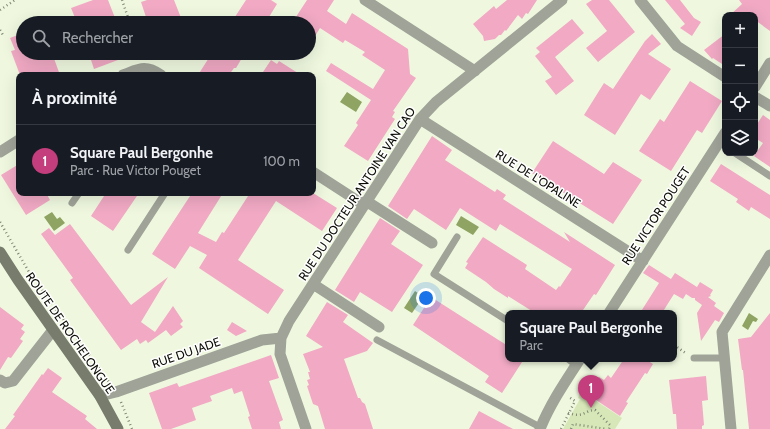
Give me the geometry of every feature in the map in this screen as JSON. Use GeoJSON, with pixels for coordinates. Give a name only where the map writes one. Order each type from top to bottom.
{"type":"FeatureCollection","features":[{"type":"Feature","properties":{"kind":"main road","name":"ROUTE DE ROCHELONGUE"},"geometry":{"type":"LineString","coordinates":[[0,252],[52,330],[100,396],[118,429]]}},
{"type":"Feature","properties":{"kind":"street"},"geometry":{"type":"LineString","coordinates":[[365,0],[474,71]]}},
{"type":"Feature","properties":{"kind":"street","name":"RUE DU DOCTEUR ANTOINE VAN CAO"},"geometry":{"type":"LineString","coordinates":[[280,338],[289,321],[420,119],[436,102],[562,0]]}},
{"type":"Feature","properties":{"kind":"street"},"geometry":{"type":"LineString","coordinates":[[640,0],[677,46],[722,75]]}},
{"type":"Feature","properties":{"kind":"street"},"geometry":{"type":"LineString","coordinates":[[757,84],[770,63]]}},
{"type":"Feature","properties":{"kind":"street"},"geometry":{"type":"LineString","coordinates":[[131,72],[142,68],[155,72]]}},
{"type":"Feature","properties":{"kind":"street"},"geometry":{"type":"LineString","coordinates":[[758,99],[770,106]]}},
{"type":"Feature","properties":{"kind":"street","name":"RUE DE L'OPALINE"},"geometry":{"type":"LineString","coordinates":[[420,119],[643,261]]}},
{"type":"Feature","properties":{"kind":"street"},"geometry":{"type":"LineString","coordinates":[[0,152],[16,142]]}},
{"type":"Feature","properties":{"kind":"street","name":"RUE VICTOR POUGET"},"geometry":{"type":"LineString","coordinates":[[611,310],[722,142]]}},
{"type":"Feature","properties":{"kind":"street"},"geometry":{"type":"LineString","coordinates":[[316,174],[432,244]]}},
{"type":"Feature","properties":{"kind":"street"},"geometry":{"type":"LineString","coordinates":[[731,429],[722,332],[770,256]]}},
{"type":"Feature","properties":{"kind":"street"},"geometry":{"type":"LineString","coordinates":[[313,284],[379,327]]}},
{"type":"Feature","properties":{"kind":"street"},"geometry":{"type":"LineString","coordinates":[[0,380],[5,384],[13,381],[52,330]]}},
{"type":"Feature","properties":{"kind":"street"},"geometry":{"type":"LineString","coordinates":[[280,338],[280,354],[306,429]]}},
{"type":"Feature","properties":{"kind":"street","name":"RUE DU JADE"},"geometry":{"type":"LineString","coordinates":[[100,396],[116,392],[262,340],[280,338]]}},
{"type":"Feature","properties":{"kind":"street"},"geometry":{"type":"LineString","coordinates":[[540,428],[574,362]]}},
{"type":"Feature","properties":{"kind":"lane"},"geometry":{"type":"LineString","coordinates":[[740,156],[770,176]]}},
{"type":"Feature","properties":{"kind":"lane"},"geometry":{"type":"LineString","coordinates":[[72,204],[77,196]]}},
{"type":"Feature","properties":{"kind":"lane"},"geometry":{"type":"LineString","coordinates":[[128,250],[162,196]]}},
{"type":"Feature","properties":{"kind":"lane"},"geometry":{"type":"LineString","coordinates":[[457,238],[434,274],[505,319]]}},
{"type":"Feature","properties":{"kind":"lane"},"geometry":{"type":"LineString","coordinates":[[377,340],[540,428]]}},
{"type":"Feature","properties":{"kind":"lane"},"geometry":{"type":"LineString","coordinates":[[694,358],[724,358]]}},
{"type":"Feature","properties":{"kind":"path"},"geometry":{"type":"LineString","coordinates":[[0,10],[15,0]]}},
{"type":"Feature","properties":{"kind":"path"},"geometry":{"type":"LineString","coordinates":[[122,0],[128,16]]}},
{"type":"Feature","properties":{"kind":"path"},"geometry":{"type":"LineString","coordinates":[[0,30],[3,35]]}},
{"type":"Feature","properties":{"kind":"path"},"geometry":{"type":"LineString","coordinates":[[0,222],[29,272],[116,392],[123,404],[132,429]]}},
{"type":"Feature","properties":{"kind":"path"},"geometry":{"type":"LineString","coordinates":[[677,347],[694,358]]}},
{"type":"Feature","properties":{"kind":"path"},"geometry":{"type":"LineString","coordinates":[[568,413],[583,415],[595,410],[601,417],[609,422],[610,425],[607,429],[573,424],[571,429]]}},
{"type":"Feature","properties":{"kind":"shaded area"},"geometry":{"type":"Polygon","coordinates":[[[347,92],[362,102],[356,112],[340,102],[347,92]]]}},
{"type":"Feature","properties":{"kind":"shaded area"},"geometry":{"type":"Polygon","coordinates":[[[52,212],[57,219],[60,217],[65,223],[54,231],[44,217],[52,212]]]}},
{"type":"Feature","properties":{"kind":"shaded area"},"geometry":{"type":"Polygon","coordinates":[[[461,216],[479,227],[473,235],[456,225],[461,216]]]}},
{"type":"Feature","properties":{"kind":"shaded area"},"geometry":{"type":"Polygon","coordinates":[[[415,291],[423,297],[412,313],[404,308],[415,291]]]}},
{"type":"Feature","properties":{"kind":"shaded area"},"geometry":{"type":"Polygon","coordinates":[[[749,313],[758,319],[756,322],[753,321],[748,330],[742,326],[749,313]]]}},
{"type":"Feature","properties":{"kind":"shaded area"},"geometry":{"type":"Polygon","coordinates":[[[581,391],[622,418],[615,429],[563,429],[580,399],[578,398],[581,391]]]}},
{"type":"Feature","properties":{"kind":"building"},"geometry":{"type":"Polygon","coordinates":[[[93,0],[108,0],[114,16],[74,16],[71,8],[93,0]]]}},
{"type":"Feature","properties":{"kind":"building"},"geometry":{"type":"Polygon","coordinates":[[[147,0],[174,0],[180,16],[146,16],[141,2],[147,0]]]}},
{"type":"Feature","properties":{"kind":"building"},"geometry":{"type":"Polygon","coordinates":[[[246,0],[271,0],[277,4],[270,16],[236,16],[246,0]]]}},
{"type":"Feature","properties":{"kind":"building"},"geometry":{"type":"Polygon","coordinates":[[[307,0],[334,0],[327,11],[346,24],[352,13],[408,49],[410,74],[416,78],[393,111],[395,112],[392,117],[395,119],[368,161],[344,146],[358,125],[356,123],[371,100],[326,71],[331,63],[373,89],[385,70],[362,55],[365,52],[345,40],[343,43],[320,28],[316,35],[316,16],[297,16],[307,0]]]}},
{"type":"Feature","properties":{"kind":"building"},"geometry":{"type":"Polygon","coordinates":[[[507,0],[537,0],[528,14],[526,13],[522,19],[518,15],[506,31],[505,30],[501,35],[495,39],[484,41],[483,36],[473,24],[494,6],[496,9],[507,0]]]}},
{"type":"Feature","properties":{"kind":"building"},"geometry":{"type":"Polygon","coordinates":[[[592,0],[609,0],[635,32],[598,62],[586,48],[607,31],[586,4],[592,0]]]}},
{"type":"Feature","properties":{"kind":"building"},"geometry":{"type":"Polygon","coordinates":[[[665,0],[680,0],[694,18],[701,22],[692,36],[680,28],[685,24],[665,0]]]}},
{"type":"Feature","properties":{"kind":"building"},"geometry":{"type":"Polygon","coordinates":[[[739,0],[770,0],[770,31],[758,22],[758,12],[733,12],[742,4],[739,0]]]}},
{"type":"Feature","properties":{"kind":"building"},"geometry":{"type":"Polygon","coordinates":[[[572,19],[584,33],[555,57],[574,81],[556,95],[545,81],[552,77],[535,56],[540,52],[536,48],[572,19]]]}},
{"type":"Feature","properties":{"kind":"building"},"geometry":{"type":"Polygon","coordinates":[[[652,34],[661,44],[648,54],[671,69],[650,100],[641,94],[615,135],[584,115],[604,83],[613,89],[645,41],[652,34]]]}},
{"type":"Feature","properties":{"kind":"building"},"geometry":{"type":"Polygon","coordinates":[[[16,36],[16,60],[55,60],[59,72],[19,72],[11,51],[15,50],[10,38],[16,36]]]}},
{"type":"Feature","properties":{"kind":"building"},"geometry":{"type":"Polygon","coordinates":[[[722,36],[722,64],[713,58],[712,59],[704,50],[722,36]]]}},
{"type":"Feature","properties":{"kind":"building"},"geometry":{"type":"Polygon","coordinates":[[[91,60],[118,60],[94,69],[91,60]]]}},
{"type":"Feature","properties":{"kind":"building"},"geometry":{"type":"Polygon","coordinates":[[[208,60],[241,60],[236,68],[234,68],[231,72],[200,72],[208,60]]]}},
{"type":"Feature","properties":{"kind":"building"},"geometry":{"type":"Polygon","coordinates":[[[271,60],[277,64],[279,61],[296,72],[263,72],[271,60]]]}},
{"type":"Feature","properties":{"kind":"building"},"geometry":{"type":"Polygon","coordinates":[[[690,81],[722,101],[702,133],[697,130],[671,171],[639,151],[660,119],[664,122],[690,81]]]}},
{"type":"Feature","properties":{"kind":"building"},"geometry":{"type":"Polygon","coordinates":[[[763,115],[770,120],[770,167],[754,156],[758,156],[758,150],[763,143],[758,140],[758,122],[763,115]]]}},
{"type":"Feature","properties":{"kind":"building"},"geometry":{"type":"Polygon","coordinates":[[[432,136],[452,150],[445,160],[495,192],[497,189],[506,195],[503,199],[570,242],[564,232],[615,265],[596,295],[594,294],[583,310],[530,310],[494,289],[465,268],[468,263],[466,262],[483,237],[527,265],[525,269],[556,290],[559,286],[560,287],[572,269],[500,224],[496,231],[460,208],[446,230],[414,209],[407,219],[388,206],[432,136]]]}},
{"type":"Feature","properties":{"kind":"building"},"geometry":{"type":"Polygon","coordinates":[[[553,141],[604,174],[613,162],[642,180],[613,224],[532,173],[553,141]]]}},
{"type":"Feature","properties":{"kind":"building"},"geometry":{"type":"Polygon","coordinates":[[[721,164],[770,195],[770,219],[751,207],[749,211],[736,202],[738,199],[710,181],[721,164]]]}},
{"type":"Feature","properties":{"kind":"building"},"geometry":{"type":"Polygon","coordinates":[[[16,166],[16,196],[48,196],[50,200],[26,215],[1,175],[16,166]]]}},
{"type":"Feature","properties":{"kind":"building"},"geometry":{"type":"Polygon","coordinates":[[[316,195],[337,208],[322,231],[276,201],[238,260],[284,290],[268,314],[199,268],[207,255],[190,246],[175,269],[152,254],[190,196],[221,196],[198,233],[216,242],[222,232],[224,233],[248,196],[316,195]]]}},
{"type":"Feature","properties":{"kind":"building"},"geometry":{"type":"Polygon","coordinates":[[[104,196],[137,196],[113,231],[91,216],[104,196]]]}},
{"type":"Feature","properties":{"kind":"building"},"geometry":{"type":"Polygon","coordinates":[[[380,218],[400,231],[391,244],[423,265],[392,312],[360,292],[354,302],[335,290],[380,218]]]}},
{"type":"Feature","properties":{"kind":"building"},"geometry":{"type":"Polygon","coordinates":[[[70,224],[131,305],[168,277],[141,322],[155,332],[173,306],[183,321],[180,324],[183,327],[171,336],[166,330],[148,343],[146,340],[140,344],[137,339],[121,350],[70,280],[73,278],[41,234],[49,228],[55,235],[70,224]]]}},
{"type":"Feature","properties":{"kind":"building"},"geometry":{"type":"Polygon","coordinates":[[[649,265],[671,279],[675,273],[697,287],[700,282],[713,290],[710,295],[711,296],[708,297],[716,303],[714,306],[724,313],[719,322],[715,320],[701,341],[697,313],[702,305],[695,300],[695,298],[692,298],[686,294],[683,299],[674,294],[664,310],[642,310],[659,283],[643,273],[649,265]]]}},
{"type":"Feature","properties":{"kind":"building"},"geometry":{"type":"Polygon","coordinates":[[[431,297],[505,344],[505,362],[522,362],[502,393],[485,382],[489,376],[413,325],[431,297]]]}},
{"type":"Feature","properties":{"kind":"building"},"geometry":{"type":"Polygon","coordinates":[[[327,302],[348,315],[343,322],[373,343],[367,351],[344,359],[358,398],[360,398],[365,404],[373,429],[325,429],[318,406],[313,404],[307,386],[309,385],[307,380],[310,379],[308,372],[310,372],[303,354],[323,347],[306,336],[327,302]]]}},
{"type":"Feature","properties":{"kind":"building"},"geometry":{"type":"Polygon","coordinates":[[[0,307],[24,325],[21,329],[25,332],[20,339],[23,341],[11,358],[8,357],[0,370],[0,307]]]}},
{"type":"Feature","properties":{"kind":"building"},"geometry":{"type":"Polygon","coordinates":[[[770,313],[770,429],[749,429],[743,370],[738,339],[751,337],[770,313]]]}},
{"type":"Feature","properties":{"kind":"building"},"geometry":{"type":"Polygon","coordinates":[[[232,322],[247,331],[236,336],[227,330],[232,322]]]}},
{"type":"Feature","properties":{"kind":"building"},"geometry":{"type":"Polygon","coordinates":[[[271,355],[279,378],[269,381],[283,420],[279,422],[281,429],[252,429],[248,417],[250,416],[242,391],[234,394],[232,388],[210,396],[212,401],[192,408],[196,420],[171,429],[162,429],[149,393],[177,383],[179,387],[271,355]]]}},
{"type":"Feature","properties":{"kind":"building"},"geometry":{"type":"Polygon","coordinates":[[[622,362],[650,362],[653,364],[647,374],[645,373],[626,402],[628,403],[620,416],[587,394],[599,377],[604,380],[608,375],[611,378],[622,362]]]}},
{"type":"Feature","properties":{"kind":"building"},"geometry":{"type":"Polygon","coordinates":[[[48,368],[62,378],[52,392],[87,416],[85,419],[97,429],[5,429],[15,416],[13,415],[42,374],[43,375],[48,368]]]}},
{"type":"Feature","properties":{"kind":"building"},"geometry":{"type":"Polygon","coordinates":[[[706,376],[708,400],[702,401],[704,425],[702,426],[702,429],[677,429],[676,414],[673,414],[669,380],[706,376]]]}},
{"type":"Feature","properties":{"kind":"building"},"geometry":{"type":"Polygon","coordinates":[[[479,411],[513,429],[469,429],[479,411]]]}},
{"type":"Feature","properties":{"kind":"place","name":"Square Paul Bergonhe"},"geometry":{"type":"Point","coordinates":[591,408]}}]}
